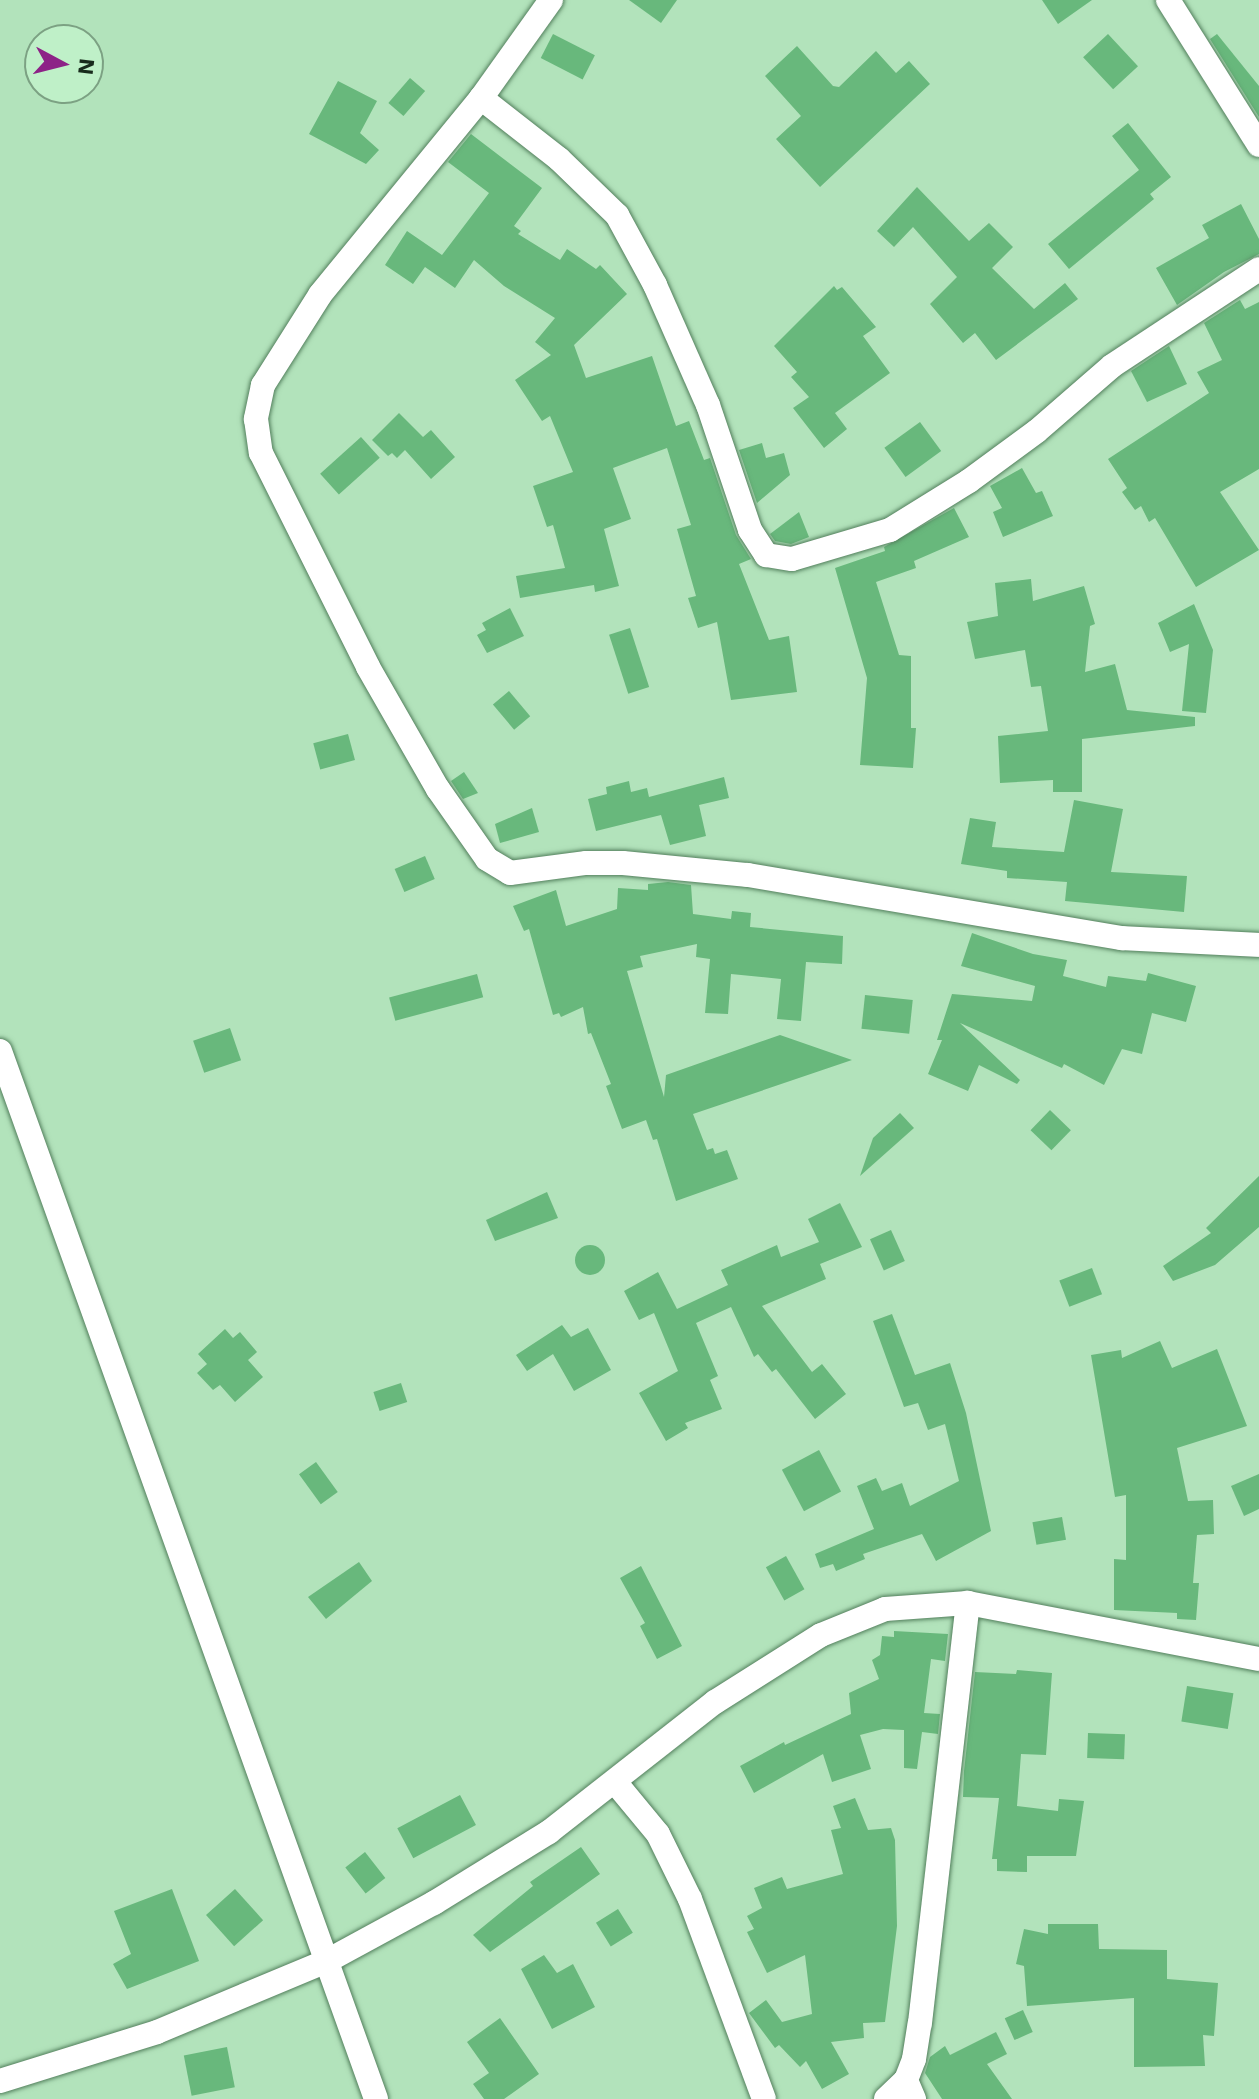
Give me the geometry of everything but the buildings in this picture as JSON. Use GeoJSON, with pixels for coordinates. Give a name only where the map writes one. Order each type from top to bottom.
{"type":"FeatureCollection","features":[{"type":"Feature","properties":{"kind":"street"},"geometry":{"type":"LineString","coordinates":[[551,0],[481,98],[320,295],[263,385],[256,419],[261,453],[368,667],[438,789],[487,859],[510,873],[586,863],[623,863],[748,875],[1122,938],[1259,945]]}},
{"type":"Feature","properties":{"kind":"street"},"geometry":{"type":"LineString","coordinates":[[1168,0],[1259,145]]}},
{"type":"Feature","properties":{"kind":"street"},"geometry":{"type":"LineString","coordinates":[[481,98],[559,159],[617,215],[655,285],[708,405],[750,530],[766,555],[792,559],[890,530],[969,481],[1037,431],[1112,366],[1259,269]]}},
{"type":"Feature","properties":{"kind":"street"},"geometry":{"type":"LineString","coordinates":[[0,1051],[376,2099]]}},
{"type":"Feature","properties":{"kind":"street"},"geometry":{"type":"LineString","coordinates":[[0,2081],[157,2032],[327,1961],[434,1903],[549,1832],[715,1702],[821,1635],[885,1609],[968,1603],[1259,1659]]}},
{"type":"Feature","properties":{"kind":"street"},"geometry":{"type":"LineString","coordinates":[[886,2099],[910,2089],[968,1603]]}},
{"type":"Feature","properties":{"kind":"street"},"geometry":{"type":"LineString","coordinates":[[615,1782],[658,1834],[690,1899],[764,2099]]}}]}
